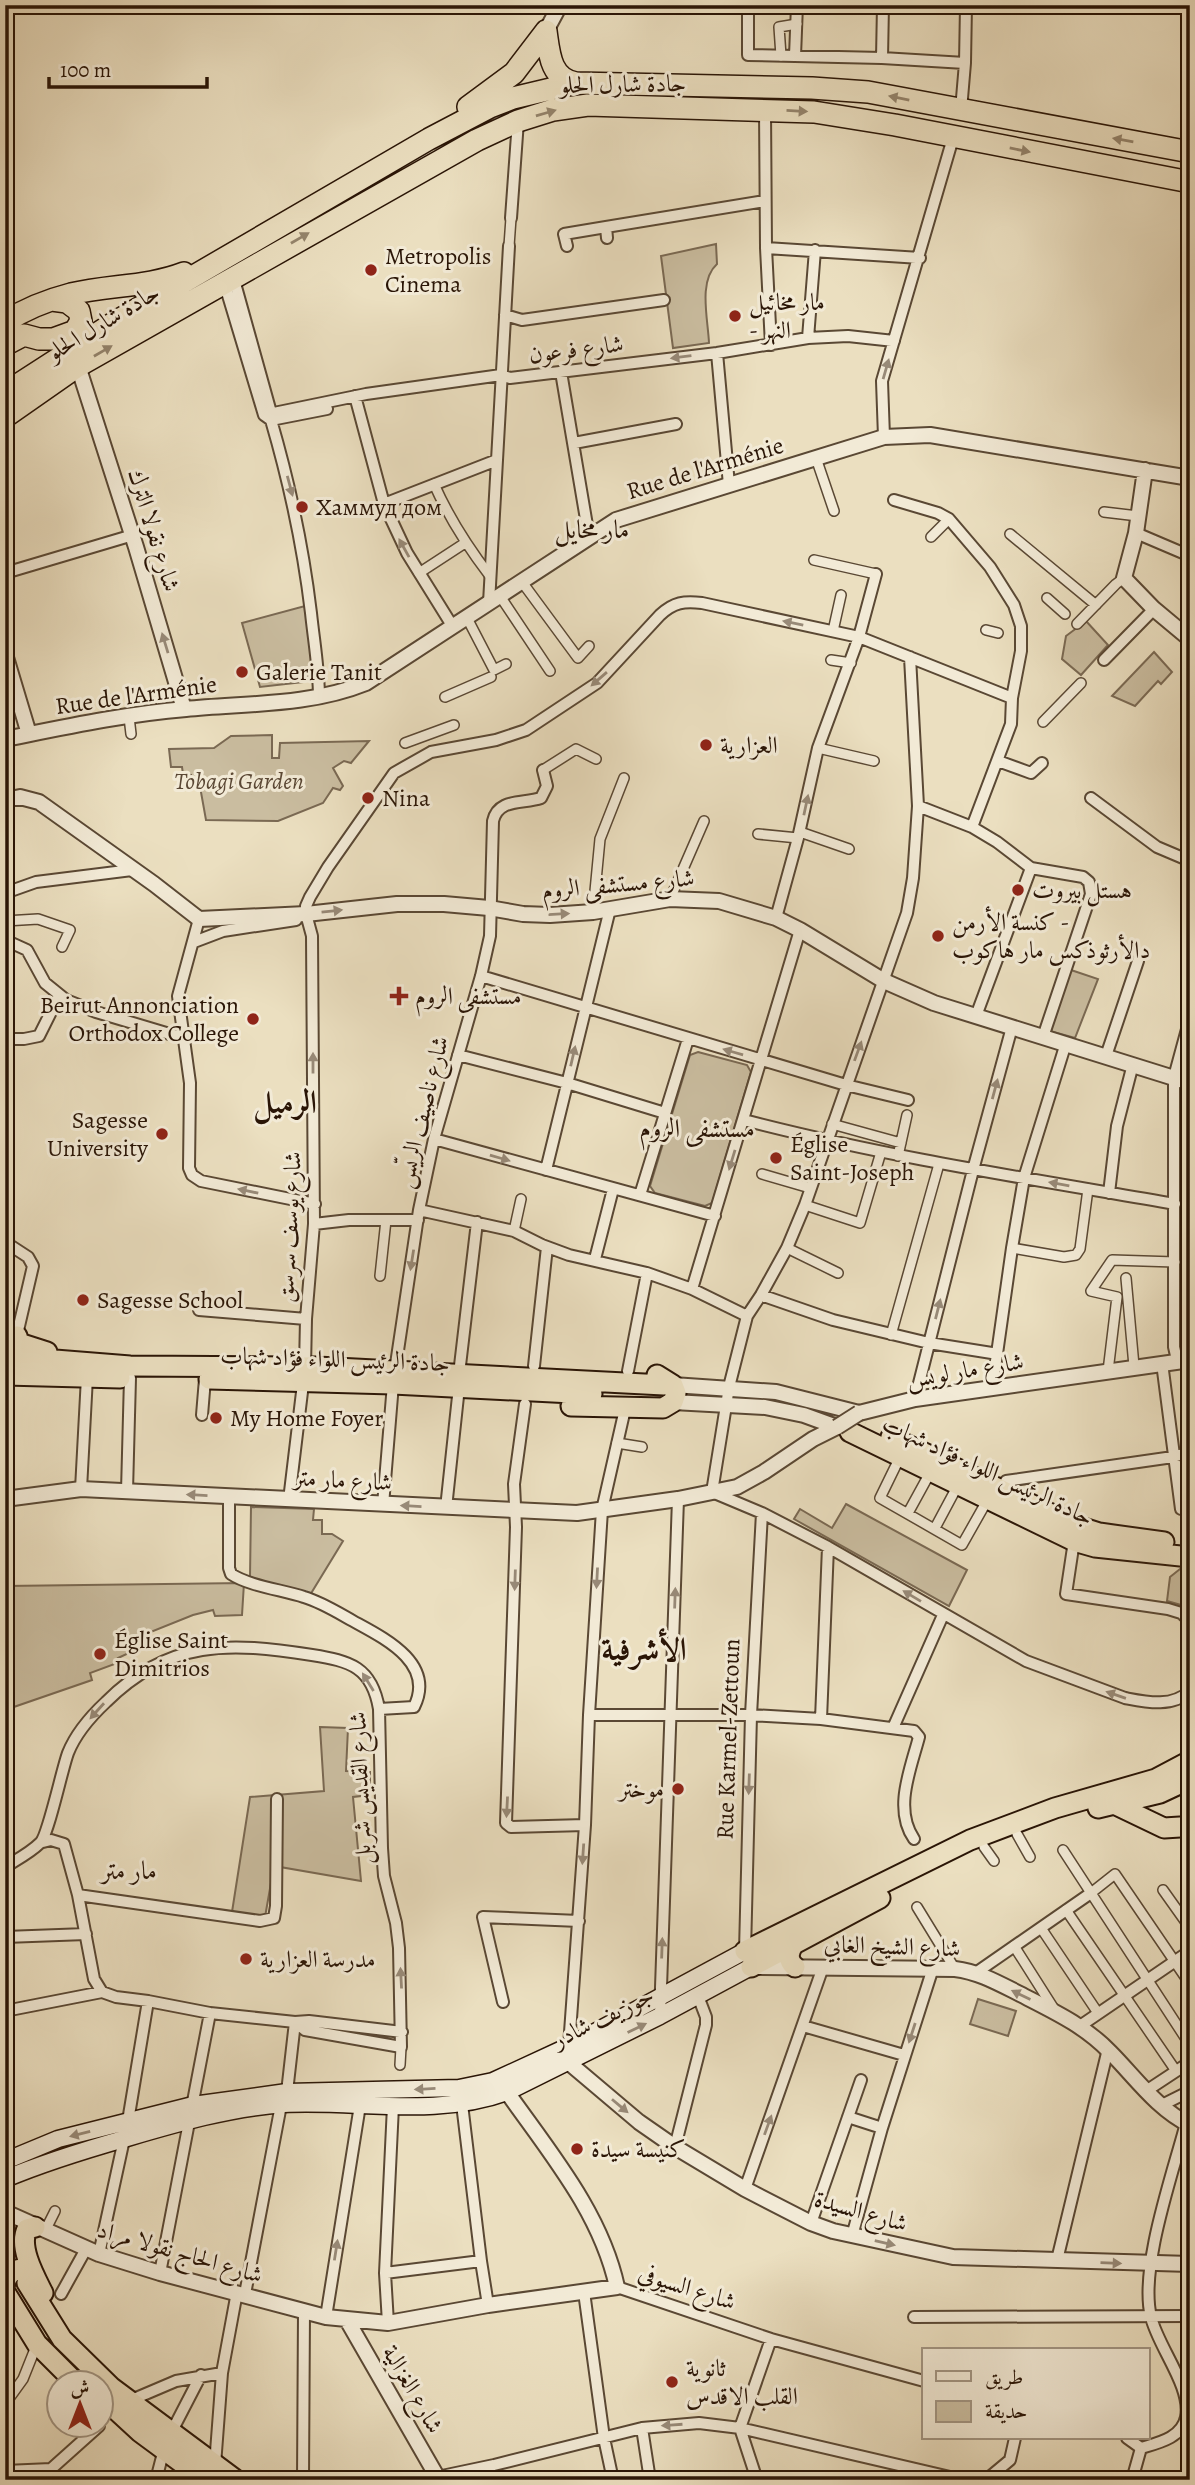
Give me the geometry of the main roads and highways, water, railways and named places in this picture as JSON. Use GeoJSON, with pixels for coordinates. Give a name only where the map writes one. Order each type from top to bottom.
{"type":"FeatureCollection","features":[{"type":"Feature","properties":{"kind":"highway"},"geometry":{"type":"LineString","coordinates":[[429,139],[514,74],[546,31],[554,69],[564,79],[576,83]]}},
{"type":"Feature","properties":{"kind":"highway","name":"جادة شارل الحلو"},"geometry":{"type":"LineString","coordinates":[[5,393],[115,323],[429,139],[513,98],[576,83],[812,88],[868,92],[1190,152]]}},
{"type":"Feature","properties":{"kind":"highway","name":"جادة شارل الحلو"},"geometry":{"type":"LineString","coordinates":[[5,417],[78,366],[425,168],[496,130],[553,110],[588,106],[765,110],[841,116],[1190,182]]}},
{"type":"Feature","properties":{"kind":"highway","name":"جادة شارل الحلو"},"geometry":{"type":"LineString","coordinates":[[5,321],[50,300],[158,281],[235,253]]}},
{"type":"Feature","properties":{"kind":"highway","name":"جادة شارل الحلو"},"geometry":{"type":"LineString","coordinates":[[5,345],[24,335],[53,339],[69,335],[79,327],[79,311],[75,307],[67,302],[50,300]]}},
{"type":"Feature","properties":{"kind":"highway"},"geometry":{"type":"LineString","coordinates":[[36,373],[45,352],[39,339]]}},
{"type":"Feature","properties":{"kind":"highway"},"geometry":{"type":"LineString","coordinates":[[17,1336],[19,1343],[27,1347],[90,1370]]}},
{"type":"Feature","properties":{"kind":"highway"},"geometry":{"type":"LineString","coordinates":[[534,1366],[628,1371],[664,1377],[668,1392],[663,1408],[625,1409],[525,1404],[468,1381],[534,1366]]}},
{"type":"Feature","properties":{"kind":"highway","name":"جادة الرئيس اللواء فؤاد شهاب"},"geometry":{"type":"LineString","coordinates":[[6,1367],[394,1377],[668,1392]]}},
{"type":"Feature","properties":{"kind":"highway","name":"جادة الرئيس اللواء فؤاد شهاب"},"geometry":{"type":"LineString","coordinates":[[90,1370],[130,1378],[205,1379],[304,1374]]}},
{"type":"Feature","properties":{"kind":"highway","name":"جادة الرئيس اللواء فؤاد شهاب"},"geometry":{"type":"LineString","coordinates":[[1190,1545],[1099,1533],[1074,1525],[853,1424],[900,1457],[1074,1541],[1095,1547],[1190,1558]]}},
{"type":"Feature","properties":{"kind":"highway","name":"جوزيف شادر"},"geometry":{"type":"LineString","coordinates":[[748,1959],[826,1910],[970,1840],[1055,1808],[1149,1782],[1190,1761]]}},
{"type":"Feature","properties":{"kind":"highway","name":"جوزيف شادر"},"geometry":{"type":"LineString","coordinates":[[748,1959],[794,1944],[931,1871],[989,1854],[1017,1834],[1067,1817],[1160,1793],[1190,1779]]}},
{"type":"Feature","properties":{"kind":"highway"},"geometry":{"type":"LineString","coordinates":[[1116,1805],[1164,1828],[1185,1824]]}},
{"type":"Feature","properties":{"kind":"highway"},"geometry":{"type":"LineString","coordinates":[[794,1944],[789,1953],[790,1961],[795,1967]]}},
{"type":"Feature","properties":{"kind":"highway"},"geometry":{"type":"LineString","coordinates":[[40,2229],[29,2228],[24,2235],[14,2286],[37,2344],[63,2370]]}},
{"type":"Feature","properties":{"kind":"highway"},"geometry":{"type":"LineString","coordinates":[[14,2286],[32,2317],[75,2370]]}},
{"type":"Feature","properties":{"kind":"highway"},"geometry":{"type":"LineString","coordinates":[[14,2286],[53,2311],[87,2370]]}},
{"type":"Feature","properties":{"kind":"highway"},"geometry":{"type":"LineString","coordinates":[[116,2411],[167,2441],[210,2472],[236,2480]]}},
{"type":"Feature","properties":{"kind":"main road","name":"جوزيف شادر"},"geometry":{"type":"LineString","coordinates":[[5,2161],[58,2139],[128,2121],[284,2098],[361,2096],[400,2090],[459,2088],[493,2081],[569,2054],[660,2016],[698,1996],[748,1959]]}},
{"type":"Feature","properties":{"kind":"main road","name":"جوزيف شادر"},"geometry":{"type":"LineString","coordinates":[[361,2096],[393,2106],[462,2104],[507,2092],[660,1997],[748,1959]]}},
{"type":"Feature","properties":{"kind":"main road","name":"جوزيف شادر"},"geometry":{"type":"LineString","coordinates":[[5,2179],[191,2112]]}},
{"type":"Feature","properties":{"kind":"main road"},"geometry":{"type":"LineString","coordinates":[[5,2153],[24,2152]]}},
{"type":"Feature","properties":{"kind":"tunnel"},"geometry":{"type":"LineString","coordinates":[[810,1406],[865,1425]]}},
{"type":"Feature","properties":{"kind":"tunnel"},"geometry":{"type":"LineString","coordinates":[[5,2230],[26,2282]]}},
{"type":"Feature","properties":{"kind":"place","name":"Metropolis Cinema"},"geometry":{"type":"Point","coordinates":[371,270]}},
{"type":"Feature","properties":{"kind":"place","name":"مار مخائيل - النهر"},"geometry":{"type":"Point","coordinates":[735,316]}},
{"type":"Feature","properties":{"kind":"place","name":"Хаммуд дом"},"geometry":{"type":"Point","coordinates":[302,507]}},
{"type":"Feature","properties":{"kind":"place","name":"Galerie Tanit"},"geometry":{"type":"Point","coordinates":[242,672]}},
{"type":"Feature","properties":{"kind":"place","name":"العزارية"},"geometry":{"type":"Point","coordinates":[706,745]}},
{"type":"Feature","properties":{"kind":"place","name":"Nina"},"geometry":{"type":"Point","coordinates":[368,798]}},
{"type":"Feature","properties":{"kind":"place","name":"هستل بيروت"},"geometry":{"type":"Point","coordinates":[1018,890]}},
{"type":"Feature","properties":{"kind":"place","name":"كنسة الأرمن - دالأرثوذكس مار هاكوب"},"geometry":{"type":"Point","coordinates":[938,936]}},
{"type":"Feature","properties":{"kind":"place","name":"مستشفى الروم"},"geometry":{"type":"Point","coordinates":[399,996]}},
{"type":"Feature","properties":{"kind":"place","name":"Beirut Annonciation Orthodox College"},"geometry":{"type":"Point","coordinates":[253,1019]}},
{"type":"Feature","properties":{"kind":"place","name":"Sagesse University"},"geometry":{"type":"Point","coordinates":[162,1134]}},
{"type":"Feature","properties":{"kind":"place","name":"Église Saint-Joseph"},"geometry":{"type":"Point","coordinates":[776,1158]}},
{"type":"Feature","properties":{"kind":"place","name":"Sagesse School"},"geometry":{"type":"Point","coordinates":[83,1300]}},
{"type":"Feature","properties":{"kind":"place","name":"My Home Foyer"},"geometry":{"type":"Point","coordinates":[216,1418]}},
{"type":"Feature","properties":{"kind":"place","name":"Église Saint Dimitrios"},"geometry":{"type":"Point","coordinates":[100,1654]}},
{"type":"Feature","properties":{"kind":"place","name":"موختر"},"geometry":{"type":"Point","coordinates":[678,1789]}},
{"type":"Feature","properties":{"kind":"place","name":"مدرسة العزارية"},"geometry":{"type":"Point","coordinates":[246,1959]}},
{"type":"Feature","properties":{"kind":"place","name":"كنيسة سيدة"},"geometry":{"type":"Point","coordinates":[577,2149]}},
{"type":"Feature","properties":{"kind":"place","name":"ثانوية القلب الاقدس"},"geometry":{"type":"Point","coordinates":[672,2382]}},
{"type":"Feature","properties":{"kind":"district","name":"مار مخايل"},"geometry":{"type":"Point","coordinates":[592,529]}},
{"type":"Feature","properties":{"kind":"district","name":"الرميل"},"geometry":{"type":"Point","coordinates":[285,1102]}},
{"type":"Feature","properties":{"kind":"district","name":"مستشفى الروم"},"geometry":{"type":"Point","coordinates":[697,1128]}},
{"type":"Feature","properties":{"kind":"district","name":"الأشرفية"},"geometry":{"type":"Point","coordinates":[644,1649]}},
{"type":"Feature","properties":{"kind":"district","name":"مار متر"},"geometry":{"type":"Point","coordinates":[129,1870]}},
{"type":"Feature","properties":{"kind":"park label","name":"Tobagi Garden"},"geometry":{"type":"Point","coordinates":[239,781]}}]}
